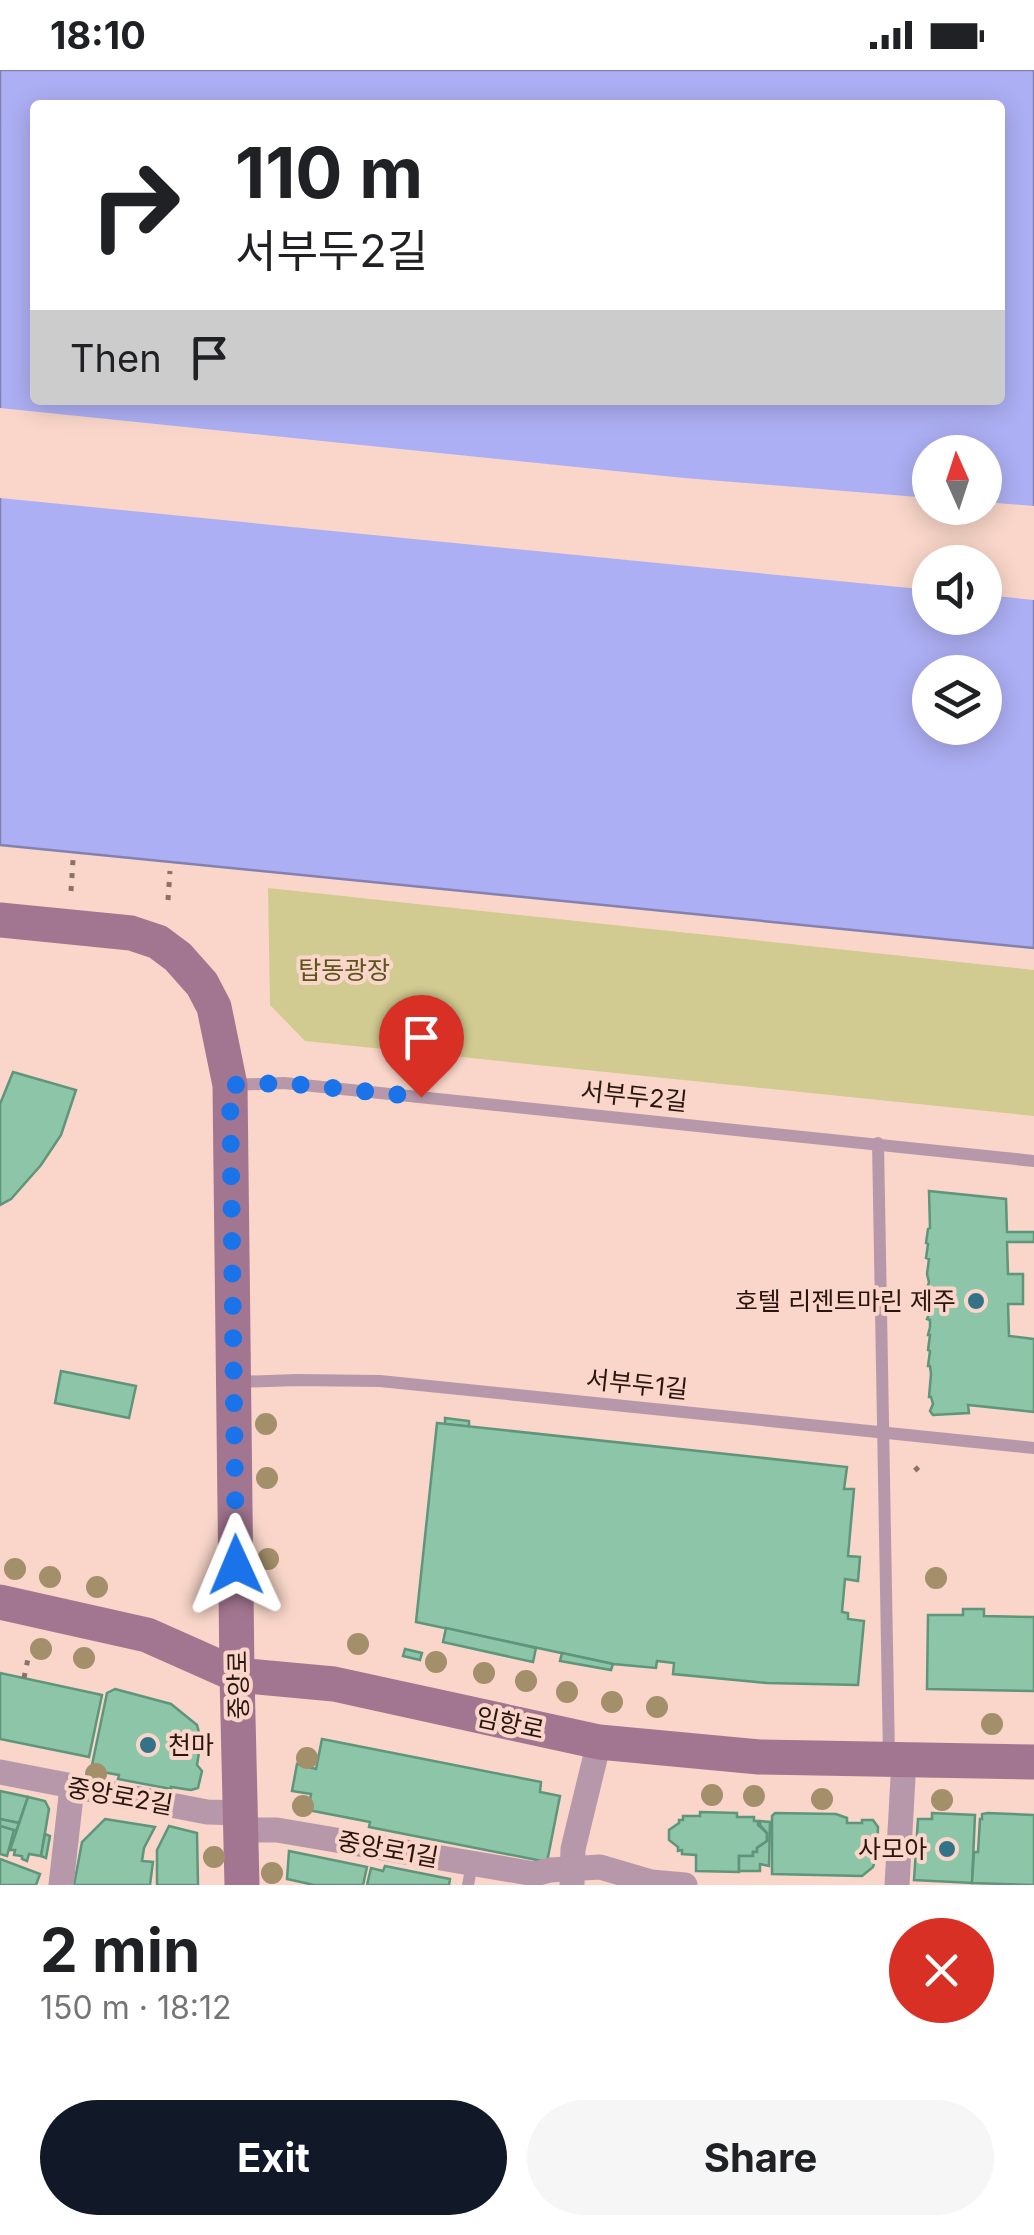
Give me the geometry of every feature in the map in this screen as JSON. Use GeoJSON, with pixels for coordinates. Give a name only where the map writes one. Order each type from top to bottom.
{"type":"FeatureCollection","features":[{"type":"Feature","properties":{"kind":"main road","name":"중앙로"},"geometry":{"type":"LineString","coordinates":[[0,920],[131,933],[158,942],[202,984],[214,1007],[230,1085],[242,1885]]}},
{"type":"Feature","properties":{"kind":"main road","name":"임항로"},"geometry":{"type":"LineString","coordinates":[[0,1602],[148,1635],[237,1675],[334,1684],[599,1742],[758,1757],[1034,1762]]}},
{"type":"Feature","properties":{"kind":"street"},"geometry":{"type":"LineString","coordinates":[[558,1876],[573,1850],[599,1742]]}},
{"type":"Feature","properties":{"kind":"street"},"geometry":{"type":"LineString","coordinates":[[896,1760],[897,1885]]}},
{"type":"Feature","properties":{"kind":"street","name":"중앙로2길"},"geometry":{"type":"LineString","coordinates":[[0,1772],[208,1812],[241,1822]]}},
{"type":"Feature","properties":{"kind":"street"},"geometry":{"type":"LineString","coordinates":[[61,1885],[72,1787]]}},
{"type":"Feature","properties":{"kind":"street","name":"중앙로1길"},"geometry":{"type":"LineString","coordinates":[[241,1822],[470,1874],[558,1876],[600,1868],[658,1884],[685,1885]]}},
{"type":"Feature","properties":{"kind":"lane","name":"서부두2길"},"geometry":{"type":"LineString","coordinates":[[230,1085],[284,1083],[1034,1160]]}},
{"type":"Feature","properties":{"kind":"lane"},"geometry":{"type":"LineString","coordinates":[[878,1143],[896,1760]]}},
{"type":"Feature","properties":{"kind":"lane","name":"서부두1길"},"geometry":{"type":"LineString","coordinates":[[234,1382],[380,1381],[1034,1448]]}},
{"type":"Feature","properties":{"kind":"path"},"geometry":{"type":"LineString","coordinates":[[71,891],[73,860]]}},
{"type":"Feature","properties":{"kind":"path"},"geometry":{"type":"LineString","coordinates":[[168,900],[170,870]]}},
{"type":"Feature","properties":{"kind":"path"},"geometry":{"type":"LineString","coordinates":[[915,1467],[922,1475]]}},
{"type":"Feature","properties":{"kind":"path"},"geometry":{"type":"LineString","coordinates":[[24,1678],[28,1654]]}},
{"type":"Feature","properties":{"kind":"green space","name":"탑동광장"},"geometry":{"type":"Polygon","coordinates":[[[268,888],[1034,970],[1034,1116],[305,1041],[270,1005],[268,888]]]}},
{"type":"Feature","properties":{"kind":"water"},"geometry":{"type":"Polygon","coordinates":[[[0,70],[1034,70],[1034,948],[0,845],[0,70]]]}},
{"type":"Feature","properties":{"kind":"pier"},"geometry":{"type":"Polygon","coordinates":[[[0,408],[684,478],[912,497],[912,525],[1002,525],[1002,503],[1034,506],[1034,600],[1002,597],[1002,545],[912,545],[912,588],[0,498],[0,408]]]}},
{"type":"Feature","properties":{"kind":"building"},"geometry":{"type":"Polygon","coordinates":[[[13,1072],[76,1090],[61,1135],[41,1165],[11,1199],[0,1205],[0,1104],[13,1072]]]}},
{"type":"Feature","properties":{"kind":"building","name":"호텔 리젠트마린 제주"},"geometry":{"type":"Polygon","coordinates":[[[929,1191],[1006,1199],[1007,1232],[1034,1232],[1034,1242],[1007,1242],[1008,1274],[1023,1274],[1023,1304],[1008,1304],[1009,1336],[1034,1339],[1034,1412],[968,1405],[969,1413],[933,1415],[930,1411],[933,1404],[929,1397],[926,1258],[929,1191]]]}},
{"type":"Feature","properties":{"kind":"building"},"geometry":{"type":"Polygon","coordinates":[[[61,1371],[136,1386],[129,1418],[55,1403],[61,1371]]]}},
{"type":"Feature","properties":{"kind":"building"},"geometry":{"type":"Polygon","coordinates":[[[445,1418],[469,1421],[469,1427],[445,1424],[445,1418]]]}},
{"type":"Feature","properties":{"kind":"building"},"geometry":{"type":"Polygon","coordinates":[[[437,1423],[847,1467],[844,1489],[854,1489],[848,1556],[860,1557],[858,1581],[845,1579],[842,1612],[848,1613],[848,1619],[864,1621],[858,1685],[767,1683],[673,1674],[674,1663],[657,1661],[656,1668],[613,1664],[416,1622],[437,1423]]]}},
{"type":"Feature","properties":{"kind":"building"},"geometry":{"type":"Polygon","coordinates":[[[963,1609],[984,1609],[984,1616],[1034,1617],[1034,1691],[927,1689],[928,1615],[963,1615],[963,1609]]]}},
{"type":"Feature","properties":{"kind":"building"},"geometry":{"type":"Polygon","coordinates":[[[446,1628],[536,1648],[533,1662],[443,1642],[446,1628]]]}},
{"type":"Feature","properties":{"kind":"building"},"geometry":{"type":"Polygon","coordinates":[[[405,1649],[422,1653],[420,1660],[403,1656],[405,1649]]]}},
{"type":"Feature","properties":{"kind":"building"},"geometry":{"type":"Polygon","coordinates":[[[562,1653],[613,1664],[611,1670],[560,1661],[562,1653]]]}},
{"type":"Feature","properties":{"kind":"building"},"geometry":{"type":"Polygon","coordinates":[[[0,1673],[102,1695],[89,1757],[0,1739],[0,1673]]]}},
{"type":"Feature","properties":{"kind":"building"},"geometry":{"type":"Polygon","coordinates":[[[115,1689],[171,1704],[197,1725],[201,1740],[197,1765],[202,1771],[198,1788],[171,1789],[91,1770],[107,1693],[115,1689]]]}},
{"type":"Feature","properties":{"kind":"building"},"geometry":{"type":"Polygon","coordinates":[[[322,1739],[541,1782],[540,1792],[560,1796],[547,1862],[369,1827],[370,1822],[308,1810],[311,1794],[292,1791],[297,1764],[316,1769],[322,1739]]]}},
{"type":"Feature","properties":{"kind":"building"},"geometry":{"type":"Polygon","coordinates":[[[0,1791],[28,1797],[19,1823],[0,1819],[0,1791]]]}},
{"type":"Feature","properties":{"kind":"building"},"geometry":{"type":"Polygon","coordinates":[[[28,1797],[45,1801],[49,1809],[41,1856],[29,1854],[27,1861],[10,1850],[28,1797]]]}},
{"type":"Feature","properties":{"kind":"building"},"geometry":{"type":"Polygon","coordinates":[[[700,1812],[754,1817],[767,1833],[767,1841],[753,1856],[739,1856],[739,1872],[696,1871],[696,1855],[678,1851],[669,1840],[669,1830],[683,1816],[700,1816],[700,1812]]]}},
{"type":"Feature","properties":{"kind":"building"},"geometry":{"type":"Polygon","coordinates":[[[775,1813],[836,1814],[847,1818],[847,1823],[873,1820],[878,1827],[877,1861],[862,1876],[772,1874],[775,1813]]]}},
{"type":"Feature","properties":{"kind":"building"},"geometry":{"type":"Polygon","coordinates":[[[932,1813],[975,1815],[972,1883],[914,1880],[918,1819],[932,1819],[932,1813]]]}},
{"type":"Feature","properties":{"kind":"building"},"geometry":{"type":"Polygon","coordinates":[[[988,1813],[1034,1815],[1034,1885],[972,1883],[980,1819],[988,1813]]]}},
{"type":"Feature","properties":{"kind":"building"},"geometry":{"type":"Polygon","coordinates":[[[0,1819],[19,1823],[16,1831],[0,1826],[0,1819]]]}},
{"type":"Feature","properties":{"kind":"building"},"geometry":{"type":"Polygon","coordinates":[[[105,1819],[155,1827],[142,1861],[153,1862],[150,1885],[74,1885],[82,1842],[105,1819]]]}},
{"type":"Feature","properties":{"kind":"building"},"geometry":{"type":"Polygon","coordinates":[[[760,1821],[770,1822],[769,1866],[760,1864],[760,1871],[739,1871],[739,1856],[753,1856],[767,1841],[760,1821]]]}},
{"type":"Feature","properties":{"kind":"building"},"geometry":{"type":"Polygon","coordinates":[[[0,1826],[14,1830],[7,1856],[0,1854],[0,1826]]]}},
{"type":"Feature","properties":{"kind":"building"},"geometry":{"type":"Polygon","coordinates":[[[169,1826],[197,1833],[198,1885],[157,1885],[157,1850],[169,1826]]]}},
{"type":"Feature","properties":{"kind":"building"},"geometry":{"type":"Polygon","coordinates":[[[45,1834],[50,1836],[46,1858],[41,1856],[45,1834]]]}},
{"type":"Feature","properties":{"kind":"building"},"geometry":{"type":"Polygon","coordinates":[[[289,1851],[367,1867],[363,1885],[314,1885],[287,1879],[289,1851]]]}},
{"type":"Feature","properties":{"kind":"building"},"geometry":{"type":"Polygon","coordinates":[[[0,1859],[40,1874],[36,1885],[0,1885],[0,1859]]]}},
{"type":"Feature","properties":{"kind":"building"},"geometry":{"type":"Polygon","coordinates":[[[385,1866],[450,1879],[449,1885],[367,1885],[371,1868],[383,1871],[385,1866]]]}},
{"type":"Feature","properties":{"kind":"place","name":"호텔 리젠트마린 제주"},"geometry":{"type":"Point","coordinates":[976,1301]}},
{"type":"Feature","properties":{"kind":"place","name":"천마"},"geometry":{"type":"Point","coordinates":[148,1745]}},
{"type":"Feature","properties":{"kind":"place","name":"사모아"},"geometry":{"type":"Point","coordinates":[947,1849]}},
{"type":"Feature","properties":{"kind":"route"},"geometry":{"type":"LineString","coordinates":[[236,1565],[230,1085],[284,1083],[421,1097]]}}]}
